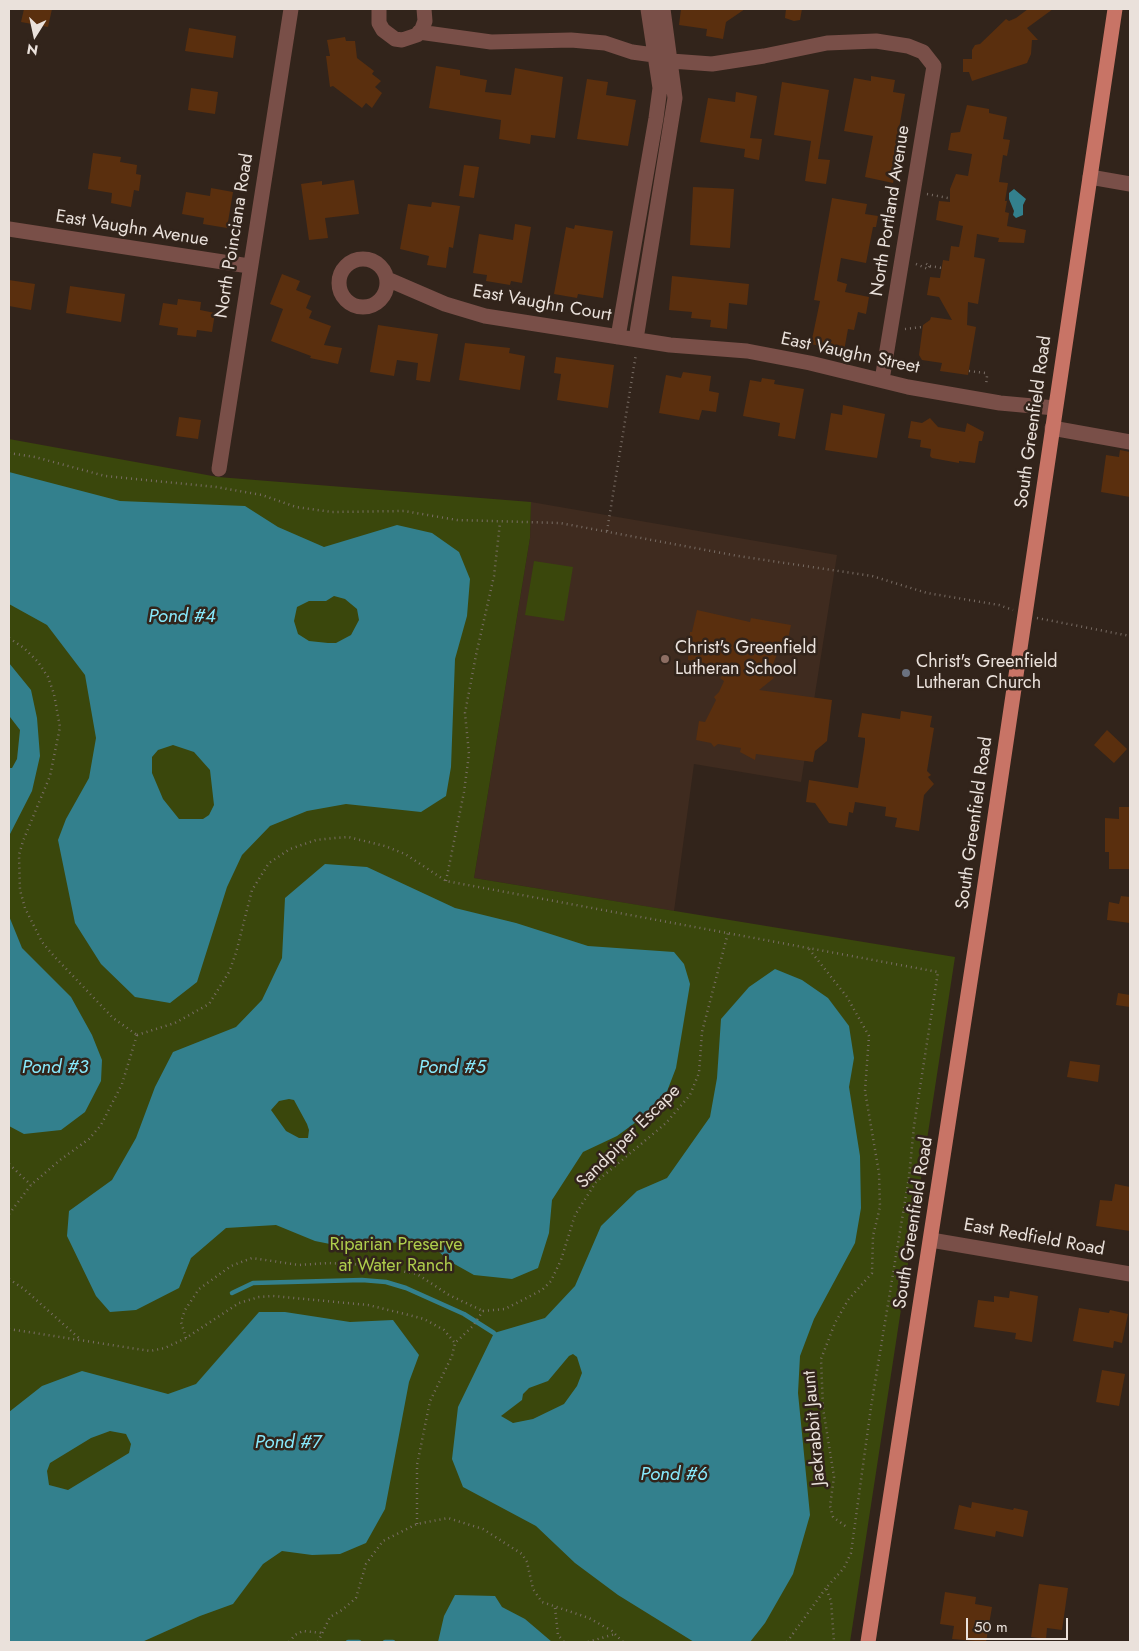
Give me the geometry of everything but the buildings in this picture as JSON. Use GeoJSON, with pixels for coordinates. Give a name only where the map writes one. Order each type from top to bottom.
{"type":"FeatureCollection","features":[{"type":"Feature","properties":{"kind":"main road","name":"South Greenfield Road"},"geometry":{"type":"LineString","coordinates":[[868,1642],[931,1240],[1115,9]]}},
{"type":"Feature","properties":{"kind":"street","name":"North Poinciana Road"},"geometry":{"type":"LineString","coordinates":[[219,469],[249,266],[291,9]]}},
{"type":"Feature","properties":{"kind":"street"},"geometry":{"type":"LineString","coordinates":[[379,9],[379,23],[388,35],[402,40],[410,38],[419,32],[425,22],[424,9]]}},
{"type":"Feature","properties":{"kind":"street"},"geometry":{"type":"LineString","coordinates":[[618,337],[660,88],[648,9]]}},
{"type":"Feature","properties":{"kind":"street"},"geometry":{"type":"LineString","coordinates":[[636,346],[675,98],[663,9]]}},
{"type":"Feature","properties":{"kind":"street"},"geometry":{"type":"LineString","coordinates":[[419,32],[491,42],[571,40],[605,43],[632,52],[654,55],[671,61]]}},
{"type":"Feature","properties":{"kind":"street","name":"North Portland Avenue"},"geometry":{"type":"LineString","coordinates":[[671,61],[712,64],[827,43],[876,41],[908,46],[923,52],[934,66],[882,380]]}},
{"type":"Feature","properties":{"kind":"street"},"geometry":{"type":"LineString","coordinates":[[1090,177],[1130,184]]}},
{"type":"Feature","properties":{"kind":"street"},"geometry":{"type":"LineString","coordinates":[[640,214],[656,217]]}},
{"type":"Feature","properties":{"kind":"street","name":"East Vaughn Avenue"},"geometry":{"type":"LineString","coordinates":[[9,229],[249,266]]}},
{"type":"Feature","properties":{"kind":"street","name":"East Vaughn Court"},"geometry":{"type":"LineString","coordinates":[[387,278],[445,304],[485,316],[618,337],[636,346]]}},
{"type":"Feature","properties":{"kind":"street","name":"East Vaughn Street"},"geometry":{"type":"LineString","coordinates":[[636,346],[670,345],[746,351],[984,400],[1055,408]]}},
{"type":"Feature","properties":{"kind":"street"},"geometry":{"type":"LineString","coordinates":[[1052,428],[1130,442]]}},
{"type":"Feature","properties":{"kind":"street","name":"East Redfield Road"},"geometry":{"type":"LineString","coordinates":[[931,1240],[1130,1274]]}},
{"type":"Feature","properties":{"kind":"path"},"geometry":{"type":"LineString","coordinates":[[913,192],[948,198]]}},
{"type":"Feature","properties":{"kind":"path"},"geometry":{"type":"LineString","coordinates":[[902,262],[924,265],[924,268],[930,266],[942,268]]}},
{"type":"Feature","properties":{"kind":"path"},"geometry":{"type":"LineString","coordinates":[[607,531],[636,346]]}},
{"type":"Feature","properties":{"kind":"path"},"geometry":{"type":"LineString","coordinates":[[969,371],[987,376],[984,400]]}},
{"type":"Feature","properties":{"kind":"path"},"geometry":{"type":"LineString","coordinates":[[9,453],[27,455],[105,476],[216,488],[262,496],[280,503],[313,510],[332,512],[404,511],[457,520],[500,523],[533,521],[560,523],[738,556],[872,576],[928,593],[999,605],[1024,615],[1056,623],[1130,636]]}},
{"type":"Feature","properties":{"kind":"path"},"geometry":{"type":"LineString","coordinates":[[446,881],[464,792],[469,754],[465,713],[494,576],[500,523]]}},
{"type":"Feature","properties":{"kind":"path"},"geometry":{"type":"LineString","coordinates":[[9,638],[24,648],[38,662],[48,677],[54,694],[60,727],[50,776],[23,841],[20,855],[20,890],[25,908],[42,942],[54,956],[113,1018],[137,1036]]}},
{"type":"Feature","properties":{"kind":"path"},"geometry":{"type":"LineString","coordinates":[[137,1036],[175,1023],[209,1004],[231,966],[252,890],[269,863],[290,849],[316,840],[348,837],[405,854],[431,874],[446,881],[938,972],[914,1126],[908,1186],[873,1398],[851,1553],[844,1568],[826,1588],[787,1642]]}},
{"type":"Feature","properties":{"kind":"path","name":"Sandpiper Escape"},"geometry":{"type":"LineString","coordinates":[[483,1311],[505,1309],[542,1290],[551,1281],[562,1260],[574,1215],[596,1182],[666,1123],[690,1095],[699,1073],[702,1032],[728,933]]}},
{"type":"Feature","properties":{"kind":"path","name":"Jackrabbit Jaunt"},"geometry":{"type":"LineString","coordinates":[[808,948],[847,997],[869,1036],[865,1091],[875,1145],[880,1207],[874,1236],[872,1273],[848,1300],[835,1322],[822,1359],[824,1408],[834,1477],[830,1506],[833,1517],[848,1528]]}},
{"type":"Feature","properties":{"kind":"path"},"geometry":{"type":"LineString","coordinates":[[9,1214],[31,1185],[60,1160],[89,1139],[101,1125],[122,1084],[137,1036]]}},
{"type":"Feature","properties":{"kind":"path"},"geometry":{"type":"LineString","coordinates":[[9,1164],[31,1185]]}},
{"type":"Feature","properties":{"kind":"path"},"geometry":{"type":"LineString","coordinates":[[186,1338],[182,1322],[185,1310],[199,1289],[231,1266],[252,1258],[299,1265],[328,1262],[368,1265],[417,1274],[449,1295],[483,1311],[473,1326],[455,1343],[452,1356],[430,1401],[417,1465],[417,1524]]}},
{"type":"Feature","properties":{"kind":"path"},"geometry":{"type":"LineString","coordinates":[[9,1279],[24,1289],[81,1340]]}},
{"type":"Feature","properties":{"kind":"path"},"geometry":{"type":"LineString","coordinates":[[9,1329],[150,1351],[165,1348],[186,1338],[238,1303],[259,1297],[274,1296],[368,1305],[405,1314],[424,1319],[444,1330],[455,1343]]}},
{"type":"Feature","properties":{"kind":"path"},"geometry":{"type":"LineString","coordinates":[[318,1642],[330,1617],[356,1598],[366,1564],[383,1541],[417,1524],[436,1519],[456,1519],[483,1529],[505,1541],[522,1554],[527,1562],[533,1590],[542,1602],[555,1608],[581,1615],[615,1634],[623,1642]]}},
{"type":"Feature","properties":{"kind":"path"},"geometry":{"type":"LineString","coordinates":[[826,1588],[831,1601],[834,1642]]}},
{"type":"Feature","properties":{"kind":"path"},"geometry":{"type":"LineString","coordinates":[[555,1608],[558,1634],[564,1642]]}},
{"type":"Feature","properties":{"kind":"path"},"geometry":{"type":"LineString","coordinates":[[289,1642],[295,1635],[303,1631],[323,1633]]}},
{"type":"Feature","properties":{"kind":"path"},"geometry":{"type":"LineString","coordinates":[[588,1642],[615,1634]]}},
{"type":"Feature","properties":{"kind":"shaded area","name":"Christ's Greenfield Lutheran School"},"geometry":{"type":"Polygon","coordinates":[[[531,502],[837,555],[801,782],[694,764],[674,911],[474,878],[530,538],[531,502]]]}},
{"type":"Feature","properties":{"kind":"green space","name":"Riparian Preserve at Water Ranch"},"geometry":{"type":"Polygon","coordinates":[[[9,439],[218,477],[531,502],[530,538],[474,878],[955,957],[850,1642],[9,1642],[9,439]]]}},
{"type":"Feature","properties":{"kind":"green space"},"geometry":{"type":"Polygon","coordinates":[[[534,561],[573,567],[564,621],[525,615],[534,561]]]}},
{"type":"Feature","properties":{"kind":"water"},"geometry":{"type":"Polygon","coordinates":[[[1014,189],[1026,199],[1023,205],[1023,215],[1016,218],[1013,215],[1014,211],[1009,199],[1009,193],[1014,189]]]}},
{"type":"Feature","properties":{"kind":"water","name":"Pond #4"},"geometry":{"type":"Polygon","coordinates":[[[9,472],[120,501],[245,506],[278,527],[324,547],[397,525],[432,533],[459,552],[470,579],[467,616],[455,659],[451,767],[446,796],[421,812],[346,804],[307,811],[270,826],[242,855],[227,887],[197,982],[170,1003],[135,997],[101,964],[75,923],[58,840],[66,819],[89,778],[96,738],[85,675],[47,625],[9,604],[9,472]],[[334,596],[326,601],[309,601],[297,607],[294,621],[298,634],[309,641],[328,643],[336,643],[351,635],[359,620],[357,609],[345,599],[334,596]],[[173,745],[158,750],[152,757],[152,773],[163,799],[179,819],[203,819],[209,815],[214,805],[210,770],[194,752],[173,745]]]}},
{"type":"Feature","properties":{"kind":"water"},"geometry":{"type":"Polygon","coordinates":[[[9,663],[31,690],[37,718],[40,756],[32,791],[9,836],[9,768],[12,768],[17,759],[20,730],[10,717],[9,711],[9,663]]]}},
{"type":"Feature","properties":{"kind":"water","name":"Pond #5"},"geometry":{"type":"Polygon","coordinates":[[[325,864],[367,867],[455,908],[516,923],[588,946],[674,952],[684,964],[690,984],[676,1068],[666,1094],[647,1114],[617,1136],[583,1152],[552,1200],[549,1233],[538,1268],[512,1279],[474,1275],[449,1261],[425,1239],[350,1248],[315,1241],[276,1225],[226,1228],[191,1258],[179,1288],[136,1310],[110,1312],[96,1296],[67,1236],[69,1211],[112,1180],[136,1138],[155,1087],[173,1052],[236,1027],[262,1000],[282,958],[285,898],[325,864]],[[294,1100],[279,1101],[271,1110],[286,1131],[299,1138],[308,1138],[309,1130],[307,1124],[294,1100]]]}},
{"type":"Feature","properties":{"kind":"water","name":"Pond #3"},"geometry":{"type":"Polygon","coordinates":[[[9,916],[22,948],[71,997],[92,1035],[102,1060],[101,1081],[85,1112],[61,1130],[24,1134],[9,1126],[9,916]]]}},
{"type":"Feature","properties":{"kind":"water","name":"Pond #6"},"geometry":{"type":"Polygon","coordinates":[[[775,969],[802,980],[828,998],[849,1026],[854,1058],[849,1087],[860,1156],[861,1208],[855,1243],[814,1319],[800,1356],[798,1393],[810,1515],[793,1574],[765,1623],[750,1642],[694,1642],[618,1595],[575,1563],[536,1526],[463,1487],[452,1459],[458,1407],[494,1333],[545,1318],[575,1286],[601,1226],[637,1191],[667,1178],[710,1117],[717,1078],[721,1019],[749,987],[775,969]],[[573,1354],[569,1356],[548,1381],[529,1388],[523,1394],[522,1400],[501,1416],[513,1423],[533,1419],[564,1404],[577,1386],[582,1373],[577,1357],[573,1354]]]}},
{"type":"Feature","properties":{"kind":"water","name":"Pond #7"},"geometry":{"type":"Polygon","coordinates":[[[259,1312],[285,1312],[350,1322],[393,1320],[419,1355],[409,1382],[385,1509],[366,1543],[340,1554],[312,1555],[282,1551],[263,1564],[233,1604],[200,1616],[142,1642],[9,1642],[9,1412],[42,1386],[82,1371],[168,1394],[196,1384],[259,1312]],[[110,1431],[91,1438],[50,1463],[47,1471],[49,1485],[68,1490],[129,1453],[131,1444],[126,1434],[110,1431]]]}},
{"type":"Feature","properties":{"kind":"water"},"geometry":{"type":"Polygon","coordinates":[[[455,1595],[495,1596],[502,1607],[525,1619],[552,1642],[438,1642],[444,1616],[455,1595]]]}},
{"type":"Feature","properties":{"kind":"waterway"},"geometry":{"type":"LineString","coordinates":[[232,1293],[253,1283],[362,1280],[386,1282],[406,1288],[464,1314],[494,1333]]}},
{"type":"Feature","properties":{"kind":"waterway"},"geometry":{"type":"LineString","coordinates":[[348,1642],[359,1642]]}},
{"type":"Feature","properties":{"kind":"waterway"},"geometry":{"type":"LineString","coordinates":[[385,1642],[393,1642]]}},
{"type":"Feature","properties":{"kind":"place","name":"Christ's Greenfield Lutheran School"},"geometry":{"type":"Point","coordinates":[665,659]}},
{"type":"Feature","properties":{"kind":"place","name":"Christ's Greenfield Lutheran Church"},"geometry":{"type":"Point","coordinates":[906,673]}}]}
